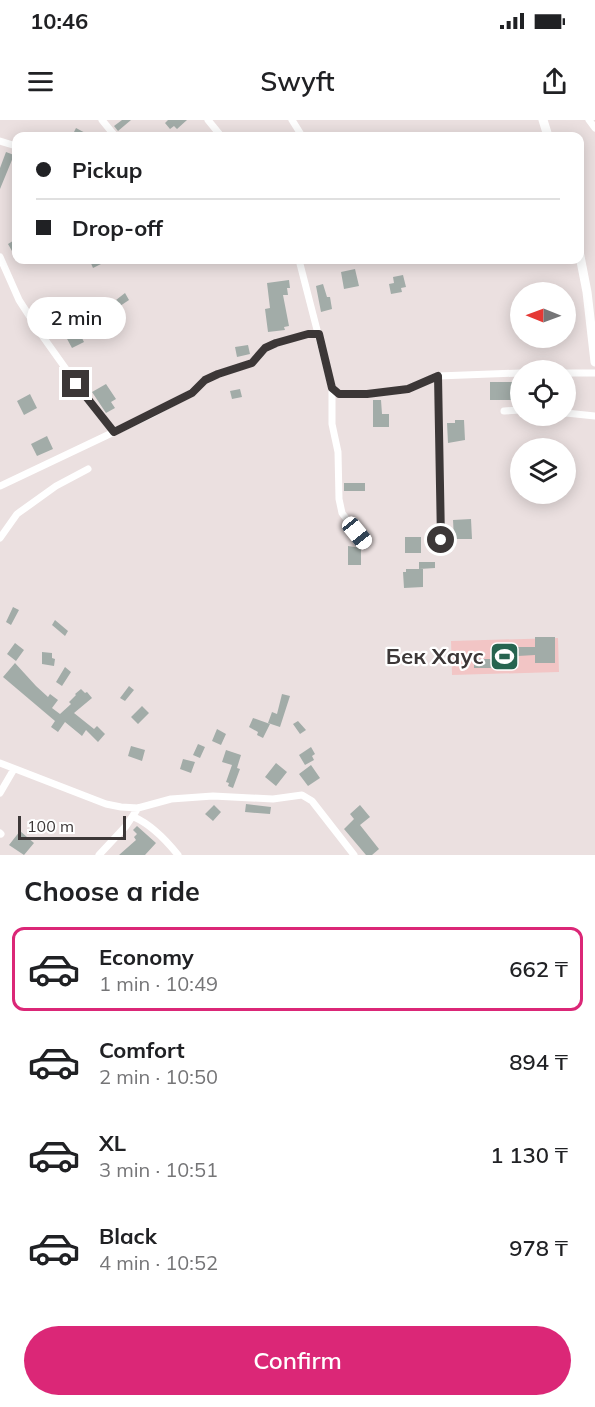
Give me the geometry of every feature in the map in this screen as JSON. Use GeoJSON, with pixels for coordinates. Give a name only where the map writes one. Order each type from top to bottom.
{"type":"FeatureCollection","features":[{"type":"Feature","properties":{"kind":"main road"},"geometry":{"type":"LineString","coordinates":[[581,264],[595,356]]}},
{"type":"Feature","properties":{"kind":"street"},"geometry":{"type":"LineString","coordinates":[[102,120],[112,132]]}},
{"type":"Feature","properties":{"kind":"street"},"geometry":{"type":"LineString","coordinates":[[208,120],[218,132]]}},
{"type":"Feature","properties":{"kind":"street"},"geometry":{"type":"LineString","coordinates":[[589,120],[595,129]]}},
{"type":"Feature","properties":{"kind":"street"},"geometry":{"type":"LineString","coordinates":[[0,257],[19,300],[41,334],[114,432]]}},
{"type":"Feature","properties":{"kind":"street"},"geometry":{"type":"LineString","coordinates":[[300,264],[332,388],[332,423],[338,452],[339,499],[342,513],[366,545]]}},
{"type":"Feature","properties":{"kind":"street"},"geometry":{"type":"LineString","coordinates":[[0,486],[192,393],[212,377],[230,369],[243,368],[252,363],[265,348],[308,334],[319,334]]}},
{"type":"Feature","properties":{"kind":"street"},"geometry":{"type":"LineString","coordinates":[[332,388],[335,392],[342,394],[390,392],[408,389],[438,376],[510,373]]}},
{"type":"Feature","properties":{"kind":"street"},"geometry":{"type":"LineString","coordinates":[[576,373],[595,373]]}},
{"type":"Feature","properties":{"kind":"street"},"geometry":{"type":"LineString","coordinates":[[438,376],[441,540]]}},
{"type":"Feature","properties":{"kind":"street"},"geometry":{"type":"LineString","coordinates":[[504,411],[510,411]]}},
{"type":"Feature","properties":{"kind":"street"},"geometry":{"type":"LineString","coordinates":[[576,414],[595,416]]}},
{"type":"Feature","properties":{"kind":"street"},"geometry":{"type":"LineString","coordinates":[[0,538],[17,514],[56,486],[88,469]]}},
{"type":"Feature","properties":{"kind":"street"},"geometry":{"type":"LineString","coordinates":[[0,763],[106,804],[121,807],[138,808],[171,799],[213,796],[273,799],[302,795],[312,801],[354,855]]}},
{"type":"Feature","properties":{"kind":"street"},"geometry":{"type":"LineString","coordinates":[[0,793],[14,769]]}},
{"type":"Feature","properties":{"kind":"street"},"geometry":{"type":"LineString","coordinates":[[99,855],[134,817],[138,808]]}},
{"type":"Feature","properties":{"kind":"street"},"geometry":{"type":"LineString","coordinates":[[134,817],[146,823],[178,855]]}},
{"type":"Feature","properties":{"kind":"shaded area","name":"Бек Хаус"},"geometry":{"type":"Polygon","coordinates":[[[558,638],[559,672],[452,675],[451,641],[558,638]]]}},
{"type":"Feature","properties":{"kind":"building"},"geometry":{"type":"Polygon","coordinates":[[[122,120],[131,120],[118,131],[114,126],[122,120]]]}},
{"type":"Feature","properties":{"kind":"building"},"geometry":{"type":"Polygon","coordinates":[[[168,120],[187,120],[177,129],[174,126],[170,129],[165,123],[168,120]]]}},
{"type":"Feature","properties":{"kind":"building"},"geometry":{"type":"Polygon","coordinates":[[[6,152],[12,154],[12,160],[0,189],[0,168],[6,152]]]}},
{"type":"Feature","properties":{"kind":"building"},"geometry":{"type":"Polygon","coordinates":[[[355,269],[359,286],[344,289],[341,272],[355,269]]]}},
{"type":"Feature","properties":{"kind":"building"},"geometry":{"type":"Polygon","coordinates":[[[403,275],[406,287],[401,288],[402,292],[391,294],[389,284],[394,283],[393,277],[403,275]]]}},
{"type":"Feature","properties":{"kind":"building"},"geometry":{"type":"Polygon","coordinates":[[[289,280],[288,295],[283,295],[289,326],[284,327],[285,330],[268,332],[265,309],[270,308],[267,283],[289,280]]]}},
{"type":"Feature","properties":{"kind":"building"},"geometry":{"type":"Polygon","coordinates":[[[323,284],[327,297],[330,297],[332,309],[321,312],[316,286],[323,284]]]}},
{"type":"Feature","properties":{"kind":"building"},"geometry":{"type":"Polygon","coordinates":[[[125,293],[129,300],[120,306],[116,300],[125,293]]]}},
{"type":"Feature","properties":{"kind":"building"},"geometry":{"type":"Polygon","coordinates":[[[78,330],[84,342],[72,348],[66,337],[78,330]]]}},
{"type":"Feature","properties":{"kind":"building"},"geometry":{"type":"Polygon","coordinates":[[[248,345],[250,354],[237,357],[235,347],[248,345]]]}},
{"type":"Feature","properties":{"kind":"building"},"geometry":{"type":"Polygon","coordinates":[[[490,382],[510,382],[510,400],[490,400],[490,382]]]}},
{"type":"Feature","properties":{"kind":"building"},"geometry":{"type":"Polygon","coordinates":[[[106,384],[116,399],[111,402],[115,408],[106,413],[92,392],[106,384]]]}},
{"type":"Feature","properties":{"kind":"building"},"geometry":{"type":"Polygon","coordinates":[[[240,389],[242,397],[232,399],[230,391],[240,389]]]}},
{"type":"Feature","properties":{"kind":"building"},"geometry":{"type":"Polygon","coordinates":[[[30,394],[37,408],[24,415],[17,401],[30,394]]]}},
{"type":"Feature","properties":{"kind":"building"},"geometry":{"type":"Polygon","coordinates":[[[373,400],[381,400],[382,414],[389,414],[389,427],[373,427],[373,400]]]}},
{"type":"Feature","properties":{"kind":"building"},"geometry":{"type":"Polygon","coordinates":[[[455,420],[464,420],[465,440],[448,443],[447,423],[455,423],[455,420]]]}},
{"type":"Feature","properties":{"kind":"building"},"geometry":{"type":"Polygon","coordinates":[[[47,436],[53,449],[37,456],[31,444],[47,436]]]}},
{"type":"Feature","properties":{"kind":"building"},"geometry":{"type":"Polygon","coordinates":[[[344,483],[365,483],[365,491],[344,491],[344,483]]]}},
{"type":"Feature","properties":{"kind":"building"},"geometry":{"type":"Polygon","coordinates":[[[471,519],[472,539],[454,539],[453,520],[471,519]]]}},
{"type":"Feature","properties":{"kind":"building"},"geometry":{"type":"Polygon","coordinates":[[[405,537],[421,537],[421,553],[405,553],[405,537]]]}},
{"type":"Feature","properties":{"kind":"building"},"geometry":{"type":"Polygon","coordinates":[[[348,546],[361,548],[361,565],[348,565],[348,546]]]}},
{"type":"Feature","properties":{"kind":"building"},"geometry":{"type":"Polygon","coordinates":[[[419,562],[435,562],[435,568],[419,569],[419,562]]]}},
{"type":"Feature","properties":{"kind":"building"},"geometry":{"type":"Polygon","coordinates":[[[406,569],[423,569],[423,587],[404,588],[403,572],[406,572],[406,569]]]}},
{"type":"Feature","properties":{"kind":"building"},"geometry":{"type":"Polygon","coordinates":[[[13,607],[19,610],[11,625],[6,622],[13,607]]]}},
{"type":"Feature","properties":{"kind":"building"},"geometry":{"type":"Polygon","coordinates":[[[55,620],[68,631],[65,636],[52,625],[55,620]]]}},
{"type":"Feature","properties":{"kind":"building"},"geometry":{"type":"Polygon","coordinates":[[[535,637],[555,637],[555,663],[535,663],[535,655],[518,656],[518,647],[535,647],[535,637]]]}},
{"type":"Feature","properties":{"kind":"building"},"geometry":{"type":"Polygon","coordinates":[[[15,643],[24,650],[16,661],[7,654],[15,643]]]}},
{"type":"Feature","properties":{"kind":"building"},"geometry":{"type":"Polygon","coordinates":[[[42,652],[52,653],[52,658],[55,659],[54,666],[42,664],[42,652]]]}},
{"type":"Feature","properties":{"kind":"building"},"geometry":{"type":"Polygon","coordinates":[[[474,659],[496,659],[496,668],[474,668],[474,659]]]}},
{"type":"Feature","properties":{"kind":"building"},"geometry":{"type":"Polygon","coordinates":[[[15,663],[48,697],[50,694],[58,700],[52,708],[60,714],[71,704],[69,702],[81,689],[87,692],[92,698],[74,713],[94,729],[97,726],[105,734],[98,742],[86,730],[82,736],[65,722],[58,732],[51,727],[55,721],[3,677],[15,663]]]}},
{"type":"Feature","properties":{"kind":"building"},"geometry":{"type":"Polygon","coordinates":[[[65,667],[71,672],[62,686],[56,682],[65,667]]]}},
{"type":"Feature","properties":{"kind":"building"},"geometry":{"type":"Polygon","coordinates":[[[129,686],[134,690],[125,701],[120,698],[129,686]]]}},
{"type":"Feature","properties":{"kind":"building"},"geometry":{"type":"Polygon","coordinates":[[[282,694],[290,696],[280,727],[268,723],[272,712],[277,714],[282,694]]]}},
{"type":"Feature","properties":{"kind":"building"},"geometry":{"type":"Polygon","coordinates":[[[142,706],[149,713],[138,724],[131,717],[142,706]]]}},
{"type":"Feature","properties":{"kind":"building"},"geometry":{"type":"Polygon","coordinates":[[[253,718],[270,724],[263,738],[249,727],[253,718]]]}},
{"type":"Feature","properties":{"kind":"building"},"geometry":{"type":"Polygon","coordinates":[[[298,721],[306,730],[300,734],[293,724],[298,721]]]}},
{"type":"Feature","properties":{"kind":"building"},"geometry":{"type":"Polygon","coordinates":[[[217,729],[226,734],[221,745],[212,741],[217,729]]]}},
{"type":"Feature","properties":{"kind":"building"},"geometry":{"type":"Polygon","coordinates":[[[198,744],[205,747],[200,758],[193,755],[198,744]]]}},
{"type":"Feature","properties":{"kind":"building"},"geometry":{"type":"Polygon","coordinates":[[[131,746],[145,750],[142,761],[128,756],[131,746]]]}},
{"type":"Feature","properties":{"kind":"building"},"geometry":{"type":"Polygon","coordinates":[[[311,747],[315,754],[312,756],[314,760],[305,765],[299,755],[311,747]]]}},
{"type":"Feature","properties":{"kind":"building"},"geometry":{"type":"Polygon","coordinates":[[[226,750],[241,755],[237,768],[240,769],[233,788],[226,782],[232,765],[222,762],[226,750]]]}},
{"type":"Feature","properties":{"kind":"building"},"geometry":{"type":"Polygon","coordinates":[[[183,759],[195,762],[191,773],[180,769],[183,759]]]}},
{"type":"Feature","properties":{"kind":"building"},"geometry":{"type":"Polygon","coordinates":[[[276,763],[287,772],[276,786],[265,777],[276,763]]]}},
{"type":"Feature","properties":{"kind":"building"},"geometry":{"type":"Polygon","coordinates":[[[311,765],[320,778],[308,786],[299,774],[311,765]]]}},
{"type":"Feature","properties":{"kind":"building"},"geometry":{"type":"Polygon","coordinates":[[[246,804],[271,807],[270,814],[245,812],[246,804]]]}},
{"type":"Feature","properties":{"kind":"building"},"geometry":{"type":"Polygon","coordinates":[[[214,805],[221,812],[213,821],[205,814],[214,805]]]}},
{"type":"Feature","properties":{"kind":"building"},"geometry":{"type":"Polygon","coordinates":[[[360,805],[370,817],[360,825],[379,849],[372,855],[366,855],[344,829],[354,819],[350,814],[360,805]]]}},
{"type":"Feature","properties":{"kind":"building"},"geometry":{"type":"Polygon","coordinates":[[[137,826],[156,843],[145,855],[119,855],[136,840],[134,837],[137,834],[133,830],[137,826]]]}},
{"type":"Feature","properties":{"kind":"building"},"geometry":{"type":"Polygon","coordinates":[[[20,831],[34,843],[24,855],[9,845],[20,831]]]}},
{"type":"Feature","properties":{"kind":"place","name":"Бек Хаус"},"geometry":{"type":"Point","coordinates":[505,656]}},
{"type":"Feature","properties":{"kind":"route"},"geometry":{"type":"LineString","coordinates":[[76,384],[114,432],[192,393],[205,380],[230,369],[243,368],[252,363],[265,348],[308,334],[319,334],[332,388],[339,394],[367,394],[408,389],[438,376],[441,540]]}}]}
